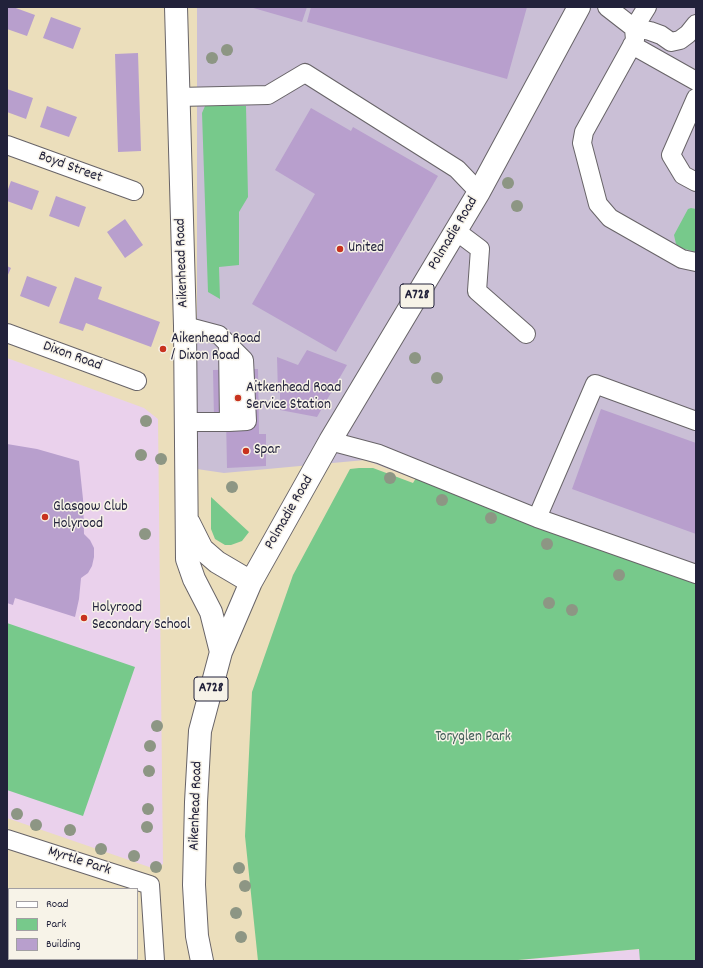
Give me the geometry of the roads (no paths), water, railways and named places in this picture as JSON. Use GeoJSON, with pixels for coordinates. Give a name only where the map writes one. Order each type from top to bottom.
{"type":"FeatureCollection","features":[{"type":"Feature","properties":{"kind":"main road","name":"Aikenhead Road"},"geometry":{"type":"LineString","coordinates":[[176,7],[185,326],[187,559],[194,579],[211,612],[221,652]]}},
{"type":"Feature","properties":{"kind":"main road","name":"Polmadie Road"},"geometry":{"type":"LineString","coordinates":[[251,582],[330,441],[479,192],[579,7]]}},
{"type":"Feature","properties":{"kind":"main road","name":"Aikenhead Road"},"geometry":{"type":"LineString","coordinates":[[187,519],[202,550],[217,562],[251,582],[221,652],[200,731],[196,802],[194,885],[197,936],[202,961]]}},
{"type":"Feature","properties":{"kind":"street"},"geometry":{"type":"LineString","coordinates":[[606,7],[633,37],[696,81]]}},
{"type":"Feature","properties":{"kind":"street"},"geometry":{"type":"LineString","coordinates":[[647,7],[584,132],[582,144],[598,204],[610,218],[682,259],[696,262]]}},
{"type":"Feature","properties":{"kind":"street"},"geometry":{"type":"LineString","coordinates":[[633,37],[650,31],[661,35],[670,42],[680,40],[688,34],[696,24]]}},
{"type":"Feature","properties":{"kind":"street"},"geometry":{"type":"LineString","coordinates":[[178,96],[268,95],[305,73],[457,169],[479,192]]}},
{"type":"Feature","properties":{"kind":"street"},"geometry":{"type":"LineString","coordinates":[[696,98],[671,155],[683,175],[696,182]]}},
{"type":"Feature","properties":{"kind":"street","name":"Boyd Street"},"geometry":{"type":"LineString","coordinates":[[7,145],[134,191]]}},
{"type":"Feature","properties":{"kind":"street"},"geometry":{"type":"LineString","coordinates":[[456,231],[480,249],[477,291],[526,334]]}},
{"type":"Feature","properties":{"kind":"street"},"geometry":{"type":"LineString","coordinates":[[185,326],[219,335],[228,344],[229,422],[186,422]]}},
{"type":"Feature","properties":{"kind":"street","name":"Dixon Road"},"geometry":{"type":"LineString","coordinates":[[7,333],[137,381]]}},
{"type":"Feature","properties":{"kind":"street"},"geometry":{"type":"LineString","coordinates":[[537,518],[594,384],[696,420]]}},
{"type":"Feature","properties":{"kind":"street"},"geometry":{"type":"LineString","coordinates":[[330,441],[380,454],[537,518],[696,574]]}},
{"type":"Feature","properties":{"kind":"street","name":"Myrtle Park"},"geometry":{"type":"LineString","coordinates":[[7,839],[150,885],[155,961]]}},
{"type":"Feature","properties":{"kind":"place","name":"United"},"geometry":{"type":"Point","coordinates":[340,249]}},
{"type":"Feature","properties":{"kind":"place","name":"Aikenhead Road / Dixon Road"},"geometry":{"type":"Point","coordinates":[163,349]}},
{"type":"Feature","properties":{"kind":"place","name":"Aitkenhead Road Service Station"},"geometry":{"type":"Point","coordinates":[238,398]}},
{"type":"Feature","properties":{"kind":"place","name":"Spar"},"geometry":{"type":"Point","coordinates":[246,451]}},
{"type":"Feature","properties":{"kind":"place","name":"Glasgow Club Holyrood"},"geometry":{"type":"Point","coordinates":[45,517]}},
{"type":"Feature","properties":{"kind":"place","name":"Holyrood Secondary School"},"geometry":{"type":"Point","coordinates":[84,618]}},
{"type":"Feature","properties":{"kind":"park label","name":"Toryglen Park"},"geometry":{"type":"Point","coordinates":[473,738]}}]}
